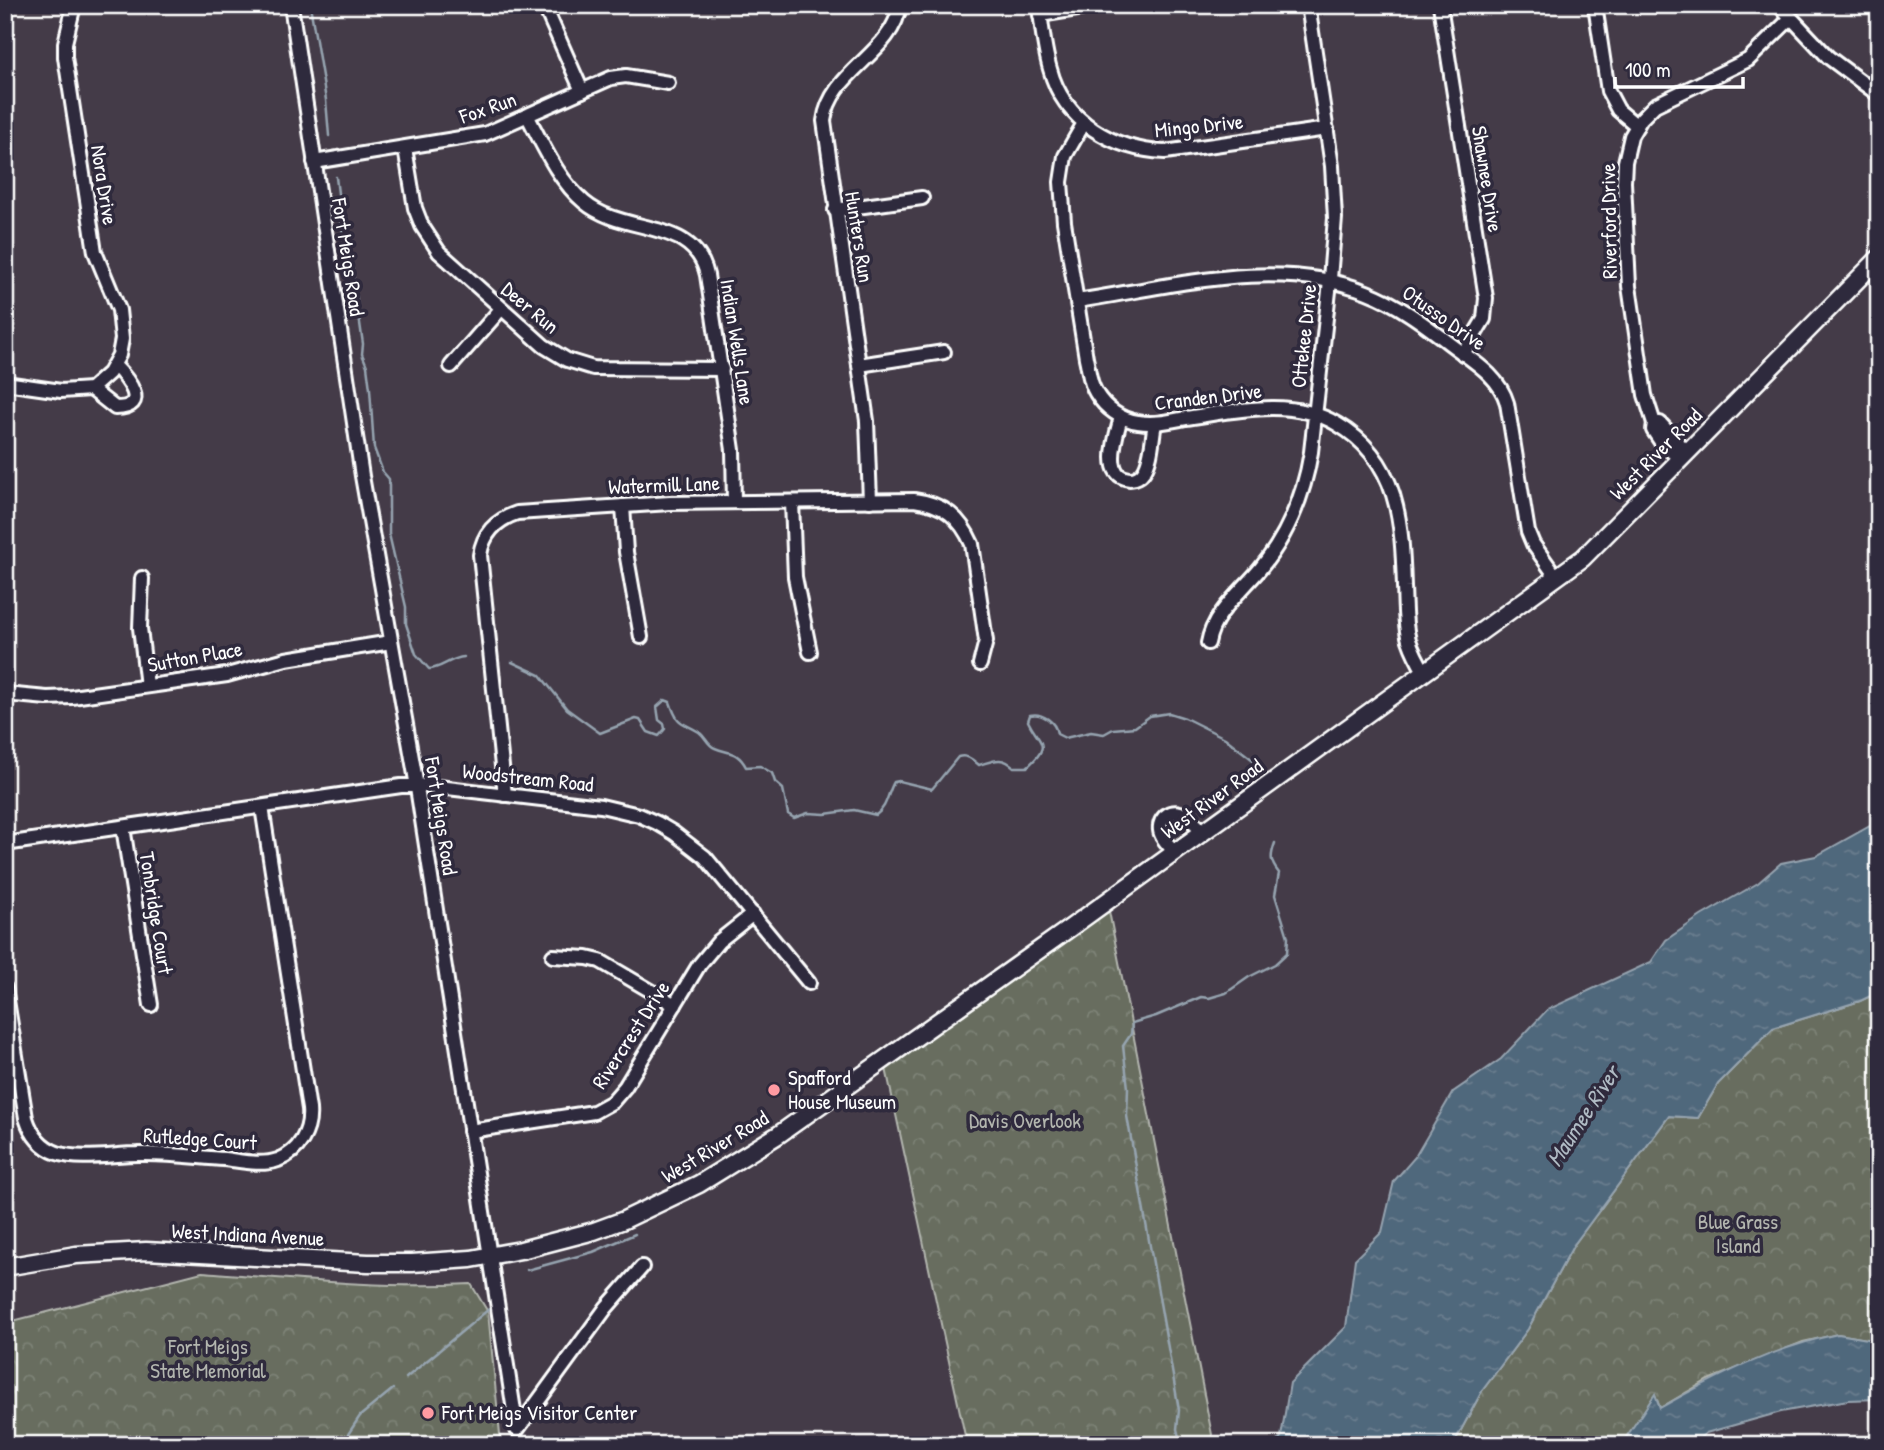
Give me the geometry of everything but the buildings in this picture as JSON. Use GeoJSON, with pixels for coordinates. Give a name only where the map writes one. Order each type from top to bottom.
{"type":"FeatureCollection","features":[{"type":"Feature","properties":{"kind":"main road","name":"West River Road"},"geometry":{"type":"LineString","coordinates":[[490,1256],[561,1241],[624,1220],[699,1184],[778,1135],[1425,673],[1583,558],[1879,258]]}},
{"type":"Feature","properties":{"kind":"main road","name":"West Indiana Avenue"},"geometry":{"type":"LineString","coordinates":[[5,1267],[76,1255],[135,1251],[379,1263],[423,1263],[490,1256]]}},
{"type":"Feature","properties":{"kind":"street","name":"Nora Drive"},"geometry":{"type":"LineString","coordinates":[[74,5],[65,43],[65,57],[94,252],[119,310],[122,326],[119,355],[114,365]]}},
{"type":"Feature","properties":{"kind":"street","name":"Fort Meigs Road"},"geometry":{"type":"LineString","coordinates":[[290,5],[362,476],[417,785],[517,1430],[606,1308],[642,1267]]}},
{"type":"Feature","properties":{"kind":"street"},"geometry":{"type":"LineString","coordinates":[[544,5],[582,91]]}},
{"type":"Feature","properties":{"kind":"street","name":"Hunters Run"},"geometry":{"type":"LineString","coordinates":[[870,501],[867,421],[824,134],[826,108],[835,91],[892,30],[900,5]]}},
{"type":"Feature","properties":{"kind":"street"},"geometry":{"type":"LineString","coordinates":[[1040,10],[1102,5]]}},
{"type":"Feature","properties":{"kind":"street","name":"Ottekee Drive"},"geometry":{"type":"LineString","coordinates":[[1208,643],[1210,631],[1216,621],[1261,568],[1289,525],[1307,477],[1330,281],[1335,198],[1308,5]]}},
{"type":"Feature","properties":{"kind":"street","name":"Shawnee Drive"},"geometry":{"type":"LineString","coordinates":[[1440,5],[1486,298],[1484,319],[1463,354]]}},
{"type":"Feature","properties":{"kind":"street"},"geometry":{"type":"LineString","coordinates":[[1595,5],[1611,99],[1618,110],[1637,125]]}},
{"type":"Feature","properties":{"kind":"street"},"geometry":{"type":"LineString","coordinates":[[1779,5],[1828,57],[1879,95]]}},
{"type":"Feature","properties":{"kind":"street","name":"Mingo Drive"},"geometry":{"type":"LineString","coordinates":[[1040,10],[1054,81],[1070,108],[1084,123],[1115,143],[1146,151],[1165,152],[1327,129]]}},
{"type":"Feature","properties":{"kind":"street","name":"Riverford Drive"},"geometry":{"type":"LineString","coordinates":[[1684,455],[1660,423],[1654,423],[1645,395],[1629,286],[1625,162],[1631,136],[1645,114],[1666,98],[1748,61],[1791,18]]}},
{"type":"Feature","properties":{"kind":"street","name":"Fox Run"},"geometry":{"type":"LineString","coordinates":[[314,162],[485,134],[618,76],[668,83]]}},
{"type":"Feature","properties":{"kind":"street","name":"Indian Wells Lane"},"geometry":{"type":"LineString","coordinates":[[527,115],[559,172],[584,202],[617,221],[674,235],[686,241],[704,262],[733,450],[734,502]]}},
{"type":"Feature","properties":{"kind":"street"},"geometry":{"type":"LineString","coordinates":[[1084,123],[1065,156],[1061,182],[1064,222],[1093,387],[1104,404],[1121,417],[1113,465],[1120,475],[1129,479],[1136,478],[1145,470],[1155,423]]}},
{"type":"Feature","properties":{"kind":"street","name":"Deer Run"},"geometry":{"type":"LineString","coordinates":[[405,148],[415,208],[431,242],[452,266],[555,354],[593,368],[722,369]]}},
{"type":"Feature","properties":{"kind":"street"},"geometry":{"type":"LineString","coordinates":[[835,210],[922,198]]}},
{"type":"Feature","properties":{"kind":"street","name":"Otusso Drive"},"geometry":{"type":"LineString","coordinates":[[1077,301],[1260,275],[1286,275],[1330,281],[1392,303],[1430,328],[1490,375],[1503,390],[1528,532],[1533,544],[1557,578]]}},
{"type":"Feature","properties":{"kind":"street"},"geometry":{"type":"LineString","coordinates":[[451,366],[500,309]]}},
{"type":"Feature","properties":{"kind":"street"},"geometry":{"type":"LineString","coordinates":[[859,365],[944,352]]}},
{"type":"Feature","properties":{"kind":"street"},"geometry":{"type":"LineString","coordinates":[[5,383],[61,391],[91,389],[100,383],[114,365],[133,387],[132,403],[115,408],[91,389]]}},
{"type":"Feature","properties":{"kind":"street","name":"Cranden Drive"},"geometry":{"type":"LineString","coordinates":[[1121,417],[1140,423],[1155,423],[1264,408],[1295,410],[1336,424],[1361,442],[1377,461],[1392,488],[1400,519],[1408,634],[1416,658],[1425,673]]}},
{"type":"Feature","properties":{"kind":"street","name":"Watermill Lane"},"geometry":{"type":"LineString","coordinates":[[505,795],[480,568],[483,542],[494,526],[517,513],[734,502],[914,500],[933,503],[951,513],[967,532],[972,544],[986,641],[980,664]]}},
{"type":"Feature","properties":{"kind":"street"},"geometry":{"type":"LineString","coordinates":[[792,502],[794,577],[810,652]]}},
{"type":"Feature","properties":{"kind":"street"},"geometry":{"type":"LineString","coordinates":[[623,506],[627,566],[641,637]]}},
{"type":"Feature","properties":{"kind":"street"},"geometry":{"type":"LineString","coordinates":[[142,578],[140,628],[147,686]]}},
{"type":"Feature","properties":{"kind":"street","name":"Sutton Place"},"geometry":{"type":"LineString","coordinates":[[5,694],[59,697],[147,686],[227,675],[286,659],[391,642]]}},
{"type":"Feature","properties":{"kind":"street","name":"Woodstream Road"},"geometry":{"type":"LineString","coordinates":[[5,844],[417,785],[601,806],[657,823],[690,844],[705,857],[809,984]]}},
{"type":"Feature","properties":{"kind":"street","name":"Rutledge Court"},"geometry":{"type":"LineString","coordinates":[[5,988],[10,1047],[27,1124],[42,1144],[59,1153],[76,1156],[174,1155],[264,1163],[277,1160],[294,1150],[307,1128],[309,1109],[262,807]]}},
{"type":"Feature","properties":{"kind":"street"},"geometry":{"type":"LineString","coordinates":[[1175,852],[1161,835],[1160,822],[1169,813],[1182,813],[1203,831]]}},
{"type":"Feature","properties":{"kind":"street","name":"Tonbridge Court"},"geometry":{"type":"LineString","coordinates":[[123,827],[151,1005]]}},
{"type":"Feature","properties":{"kind":"street","name":"Rivercrest Drive"},"geometry":{"type":"LineString","coordinates":[[470,1131],[581,1115],[606,1106],[625,1087],[711,950],[753,914]]}},
{"type":"Feature","properties":{"kind":"street"},"geometry":{"type":"LineString","coordinates":[[552,956],[600,961],[675,1005]]}},
{"type":"Feature","properties":{"kind":"green space","name":"Davis Overlook"},"geometry":{"type":"Polygon","coordinates":[[[1107,901],[1214,1445],[967,1445],[884,1059],[1107,901]]]}},
{"type":"Feature","properties":{"kind":"green space","name":"Blue Grass Island"},"geometry":{"type":"Polygon","coordinates":[[[1879,992],[1879,1341],[1838,1334],[1803,1342],[1708,1380],[1660,1408],[1655,1395],[1621,1445],[1453,1445],[1482,1391],[1528,1329],[1573,1246],[1669,1116],[1698,1118],[1718,1084],[1773,1028],[1860,1001],[1879,992]]]}},
{"type":"Feature","properties":{"kind":"green space","name":"Fort Meigs State Memorial"},"geometry":{"type":"Polygon","coordinates":[[[202,1272],[370,1284],[471,1284],[488,1312],[501,1445],[5,1445],[5,1323],[202,1272]]]}},
{"type":"Feature","properties":{"kind":"water","name":"Maumee River"},"geometry":{"type":"Polygon","coordinates":[[[1879,821],[1879,992],[1860,1001],[1773,1028],[1718,1084],[1698,1118],[1669,1116],[1573,1246],[1528,1329],[1482,1391],[1453,1445],[1274,1445],[1281,1437],[1290,1383],[1346,1327],[1355,1259],[1382,1232],[1394,1181],[1415,1157],[1453,1092],[1501,1059],[1547,1010],[1651,962],[1666,940],[1758,883],[1781,863],[1816,856],[1879,821]]]}},
{"type":"Feature","properties":{"kind":"water"},"geometry":{"type":"Polygon","coordinates":[[[1838,1334],[1879,1341],[1879,1399],[1848,1400],[1781,1412],[1706,1433],[1692,1445],[1621,1445],[1655,1394],[1660,1408],[1746,1364],[1791,1347],[1838,1334]]]}},
{"type":"Feature","properties":{"kind":"waterway"},"geometry":{"type":"LineString","coordinates":[[310,5],[326,100],[329,136]]}},
{"type":"Feature","properties":{"kind":"waterway"},"geometry":{"type":"LineString","coordinates":[[336,177],[345,251],[352,268],[363,344],[362,354],[367,366],[374,448],[383,472],[389,479],[389,534],[406,607],[406,624],[416,654],[429,669],[464,657]]}},
{"type":"Feature","properties":{"kind":"waterway"},"geometry":{"type":"LineString","coordinates":[[512,662],[540,675],[567,709],[600,733],[636,719],[640,720],[648,732],[659,736],[665,729],[659,720],[657,707],[665,700],[670,702],[678,719],[699,732],[712,747],[736,756],[746,767],[760,766],[772,773],[775,782],[783,789],[788,814],[794,818],[808,813],[825,814],[854,810],[876,815],[885,804],[894,782],[932,789],[961,756],[970,758],[979,765],[1001,760],[1014,767],[1027,767],[1042,748],[1028,721],[1030,715],[1035,714],[1048,719],[1057,734],[1065,738],[1091,732],[1104,734],[1113,729],[1135,727],[1150,716],[1169,713],[1225,738],[1253,760],[1258,769]]}},
{"type":"Feature","properties":{"kind":"waterway"},"geometry":{"type":"LineString","coordinates":[[1181,1445],[1177,1429],[1179,1410],[1127,1116],[1128,1088],[1123,1046],[1131,1034],[1132,1023],[1201,997],[1209,998],[1226,993],[1275,964],[1287,953],[1288,937],[1275,895],[1279,873],[1272,859],[1275,843]]}},
{"type":"Feature","properties":{"kind":"waterway"},"geometry":{"type":"LineString","coordinates":[[527,1270],[593,1252],[635,1234]]}},
{"type":"Feature","properties":{"kind":"waterway"},"geometry":{"type":"LineString","coordinates":[[406,1378],[489,1309]]}},
{"type":"Feature","properties":{"kind":"waterway"},"geometry":{"type":"LineString","coordinates":[[341,1445],[360,1416],[393,1389]]}},
{"type":"Feature","properties":{"kind":"place","name":"Spafford House Museum"},"geometry":{"type":"Point","coordinates":[774,1090]}},
{"type":"Feature","properties":{"kind":"place","name":"Fort Meigs Visitor Center"},"geometry":{"type":"Point","coordinates":[428,1413]}}]}
